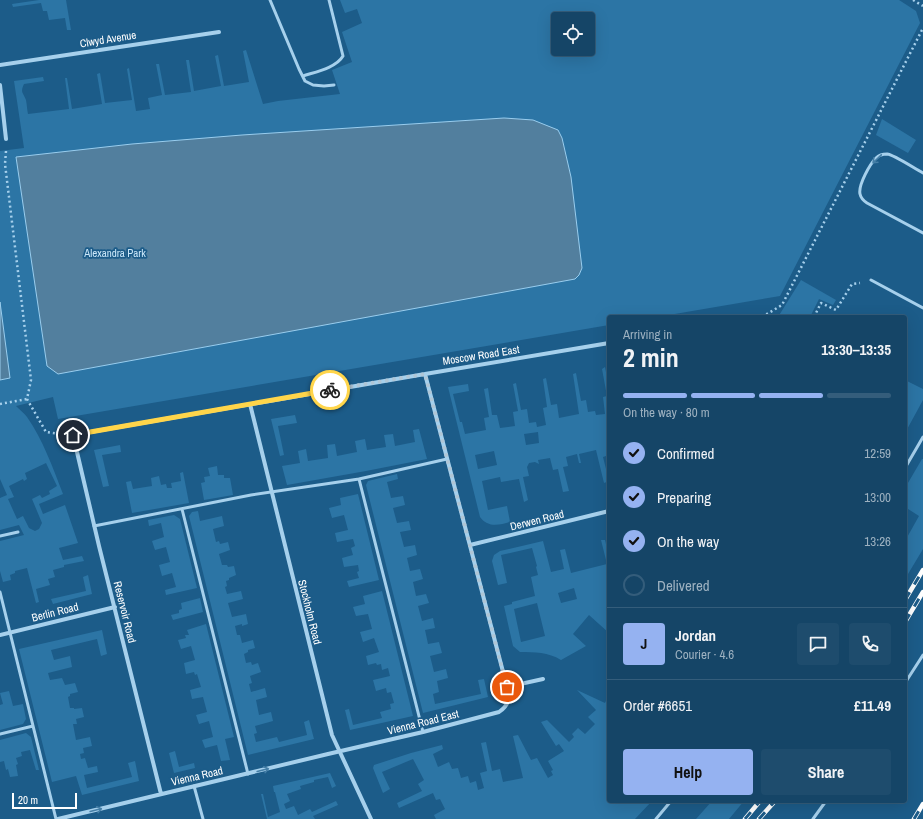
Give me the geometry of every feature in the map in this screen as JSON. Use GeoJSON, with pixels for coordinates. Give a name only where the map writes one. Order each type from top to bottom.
{"type":"FeatureCollection","features":[{"type":"Feature","properties":{"kind":"street","name":"Clwyd Avenue"},"geometry":{"type":"LineString","coordinates":[[0,65],[219,32]]}},
{"type":"Feature","properties":{"kind":"street"},"geometry":{"type":"LineString","coordinates":[[0,86],[6,139]]}},
{"type":"Feature","properties":{"kind":"street","name":"Moscow Road East"},"geometry":{"type":"LineString","coordinates":[[73,435],[607,343]]}},
{"type":"Feature","properties":{"kind":"street"},"geometry":{"type":"LineString","coordinates":[[425,374],[507,687],[543,679]]}},
{"type":"Feature","properties":{"kind":"street","name":"Stockholm Road"},"geometry":{"type":"LineString","coordinates":[[250,404],[332,735],[371,819]]}},
{"type":"Feature","properties":{"kind":"street","name":"Reservoir Road"},"geometry":{"type":"LineString","coordinates":[[73,435],[94,526],[161,794]]}},
{"type":"Feature","properties":{"kind":"street","name":"Derwen Road"},"geometry":{"type":"LineString","coordinates":[[470,545],[607,511]]}},
{"type":"Feature","properties":{"kind":"street","name":"Berlin Road"},"geometry":{"type":"LineString","coordinates":[[0,635],[115,607]]}},
{"type":"Feature","properties":{"kind":"street","name":"Vienna Road East"},"geometry":{"type":"LineString","coordinates":[[340,751],[423,732],[499,712],[508,704],[509,699],[507,687]]}},
{"type":"Feature","properties":{"kind":"street","name":"Vienna Road"},"geometry":{"type":"LineString","coordinates":[[57,819],[340,751]]}},
{"type":"Feature","properties":{"kind":"lane"},"geometry":{"type":"LineString","coordinates":[[270,0],[305,81],[313,85],[334,85]]}},
{"type":"Feature","properties":{"kind":"lane"},"geometry":{"type":"LineString","coordinates":[[303,76],[333,65],[341,61],[343,56],[329,0]]}},
{"type":"Feature","properties":{"kind":"lane"},"geometry":{"type":"LineString","coordinates":[[923,173],[889,154],[882,155],[877,157],[871,166],[861,185],[860,194],[862,199],[868,203],[923,233]]}},
{"type":"Feature","properties":{"kind":"lane"},"geometry":{"type":"LineString","coordinates":[[871,280],[923,308]]}},
{"type":"Feature","properties":{"kind":"lane"},"geometry":{"type":"LineString","coordinates":[[907,461],[923,437]]}},
{"type":"Feature","properties":{"kind":"lane"},"geometry":{"type":"LineString","coordinates":[[94,526],[251,495],[359,478],[447,459]]}},
{"type":"Feature","properties":{"kind":"lane"},"geometry":{"type":"LineString","coordinates":[[359,478],[423,732]]}},
{"type":"Feature","properties":{"kind":"lane"},"geometry":{"type":"LineString","coordinates":[[182,509],[248,774]]}},
{"type":"Feature","properties":{"kind":"lane"},"geometry":{"type":"LineString","coordinates":[[0,536],[18,532]]}},
{"type":"Feature","properties":{"kind":"lane"},"geometry":{"type":"LineString","coordinates":[[0,592],[32,726],[57,819]]}},
{"type":"Feature","properties":{"kind":"lane"},"geometry":{"type":"LineString","coordinates":[[907,680],[923,655]]}},
{"type":"Feature","properties":{"kind":"lane"},"geometry":{"type":"LineString","coordinates":[[0,734],[32,726]]}},
{"type":"Feature","properties":{"kind":"lane"},"geometry":{"type":"LineString","coordinates":[[194,786],[203,819]]}},
{"type":"Feature","properties":{"kind":"lane"},"geometry":{"type":"LineString","coordinates":[[656,819],[669,803]]}},
{"type":"Feature","properties":{"kind":"lane"},"geometry":{"type":"LineString","coordinates":[[813,819],[825,803]]}},
{"type":"Feature","properties":{"kind":"path"},"geometry":{"type":"LineString","coordinates":[[913,0],[923,6]]}},
{"type":"Feature","properties":{"kind":"path"},"geometry":{"type":"LineString","coordinates":[[765,315],[782,305],[923,28]]}},
{"type":"Feature","properties":{"kind":"path"},"geometry":{"type":"LineString","coordinates":[[6,139],[5,164],[31,380],[27,399],[46,432],[73,435]]}},
{"type":"Feature","properties":{"kind":"path"},"geometry":{"type":"LineString","coordinates":[[815,315],[821,303],[836,310],[852,284],[871,280]]}},
{"type":"Feature","properties":{"kind":"path"},"geometry":{"type":"LineString","coordinates":[[0,404],[27,399]]}},
{"type":"Feature","properties":{"kind":"green space"},"geometry":{"type":"Polygon","coordinates":[[[39,0],[66,0],[71,30],[67,30],[65,18],[49,20],[47,11],[43,11],[41,3],[13,7],[12,4],[39,0]]]}},
{"type":"Feature","properties":{"kind":"green space"},"geometry":{"type":"Polygon","coordinates":[[[340,0],[899,0],[916,11],[920,23],[780,296],[669,315],[607,315],[607,325],[58,419],[53,397],[16,406],[27,417],[38,435],[63,494],[39,504],[43,514],[65,505],[78,543],[59,548],[63,560],[82,556],[84,561],[64,565],[64,567],[53,570],[55,577],[48,579],[50,585],[36,589],[39,602],[36,603],[27,568],[15,571],[15,573],[10,575],[11,580],[3,582],[0,571],[0,541],[24,535],[19,525],[0,530],[0,498],[7,495],[0,479],[0,151],[24,148],[14,81],[43,77],[44,81],[24,84],[22,92],[26,100],[28,114],[69,109],[65,78],[67,78],[72,109],[102,104],[97,74],[100,73],[105,103],[132,100],[127,69],[129,68],[136,111],[150,109],[148,98],[162,95],[156,64],[159,64],[165,95],[191,92],[186,60],[189,60],[194,91],[221,86],[215,56],[218,55],[224,86],[249,82],[243,51],[246,50],[263,104],[340,94],[332,70],[352,62],[342,32],[362,23],[357,9],[345,13],[340,0]],[[46,463],[25,473],[27,479],[24,481],[23,479],[9,486],[14,497],[8,499],[17,519],[23,516],[29,528],[35,531],[39,529],[42,523],[32,499],[40,495],[42,498],[50,494],[49,491],[57,486],[46,463]]]}},
{"type":"Feature","properties":{"kind":"green space"},"geometry":{"type":"Polygon","coordinates":[[[882,119],[916,140],[908,153],[876,135],[882,119]]]}},
{"type":"Feature","properties":{"kind":"green space"},"geometry":{"type":"Polygon","coordinates":[[[801,280],[836,300],[833,305],[819,299],[811,315],[779,315],[801,280]]]}},
{"type":"Feature","properties":{"kind":"green space"},"geometry":{"type":"Polygon","coordinates":[[[605,367],[607,378],[607,396],[602,369],[605,367]]]}},
{"type":"Feature","properties":{"kind":"green space"},"geometry":{"type":"Polygon","coordinates":[[[576,373],[581,401],[586,400],[588,412],[595,411],[596,415],[605,414],[603,397],[607,396],[607,456],[603,457],[607,473],[607,482],[604,483],[596,450],[579,454],[581,463],[579,463],[577,454],[566,457],[568,466],[563,467],[569,491],[563,492],[558,469],[553,470],[550,458],[538,460],[539,464],[535,462],[529,463],[527,467],[529,476],[523,477],[528,500],[524,502],[519,479],[501,482],[500,477],[482,481],[488,510],[507,506],[510,522],[494,525],[487,523],[480,517],[448,387],[468,384],[469,391],[453,394],[460,422],[462,422],[465,434],[486,430],[484,418],[489,417],[484,389],[488,388],[492,415],[497,415],[500,428],[515,426],[513,412],[518,411],[513,384],[516,383],[521,410],[527,409],[529,423],[536,422],[537,427],[546,425],[543,408],[547,407],[543,379],[546,378],[551,405],[557,404],[559,418],[579,414],[573,374],[576,373]],[[538,432],[524,434],[526,445],[539,443],[538,432]],[[494,451],[475,455],[478,469],[497,465],[494,451]]]}},
{"type":"Feature","properties":{"kind":"green space"},"geometry":{"type":"Polygon","coordinates":[[[907,381],[923,389],[923,400],[907,429],[907,381]]]}},
{"type":"Feature","properties":{"kind":"green space"},"geometry":{"type":"Polygon","coordinates":[[[295,415],[297,423],[278,426],[284,455],[280,456],[271,419],[295,415]]]}},
{"type":"Feature","properties":{"kind":"green space"},"geometry":{"type":"Polygon","coordinates":[[[419,429],[427,459],[287,485],[282,466],[300,463],[298,451],[306,449],[308,461],[328,458],[327,445],[335,444],[337,456],[357,452],[355,441],[365,439],[367,450],[386,447],[384,435],[393,434],[395,446],[415,442],[413,430],[419,429]]]}},
{"type":"Feature","properties":{"kind":"green space"},"geometry":{"type":"Polygon","coordinates":[[[120,445],[121,452],[102,455],[109,486],[103,487],[94,450],[120,445]]]}},
{"type":"Feature","properties":{"kind":"green space"},"geometry":{"type":"Polygon","coordinates":[[[923,459],[923,549],[907,576],[907,537],[919,516],[907,508],[907,485],[923,459]]]}},
{"type":"Feature","properties":{"kind":"green space"},"geometry":{"type":"Polygon","coordinates":[[[217,466],[218,475],[224,475],[224,478],[230,478],[233,495],[204,500],[201,483],[205,482],[204,477],[210,476],[208,468],[217,466]]]}},
{"type":"Feature","properties":{"kind":"green space"},"geometry":{"type":"Polygon","coordinates":[[[183,472],[189,503],[132,513],[126,482],[131,481],[133,489],[152,486],[151,478],[159,476],[161,485],[166,484],[167,488],[172,488],[171,483],[181,481],[180,473],[183,472]]]}},
{"type":"Feature","properties":{"kind":"green space"},"geometry":{"type":"Polygon","coordinates":[[[397,474],[398,479],[387,482],[391,498],[403,496],[405,505],[393,508],[397,523],[409,521],[411,530],[400,532],[404,547],[415,545],[417,555],[407,558],[410,571],[420,569],[423,579],[413,582],[416,596],[426,594],[429,603],[418,606],[422,621],[433,618],[435,628],[425,630],[428,644],[439,642],[442,653],[430,656],[434,672],[446,669],[448,678],[437,681],[439,692],[433,694],[435,704],[481,694],[478,680],[484,679],[488,697],[423,713],[366,485],[368,481],[397,474]]]}},
{"type":"Feature","properties":{"kind":"green space"},"geometry":{"type":"Polygon","coordinates":[[[358,494],[379,580],[349,587],[347,581],[359,578],[357,572],[359,571],[358,565],[344,567],[342,558],[353,555],[351,548],[355,546],[353,539],[337,542],[335,533],[348,530],[344,515],[332,518],[329,508],[341,505],[340,498],[358,494]]]}},
{"type":"Feature","properties":{"kind":"green space"},"geometry":{"type":"Polygon","coordinates":[[[198,511],[200,521],[222,516],[224,526],[213,529],[216,542],[219,541],[220,544],[228,542],[230,550],[219,554],[222,565],[227,565],[228,567],[234,566],[236,575],[226,581],[227,586],[225,587],[227,594],[241,591],[243,599],[228,603],[232,617],[246,614],[248,624],[235,626],[237,635],[240,635],[242,643],[253,640],[255,648],[248,650],[248,652],[244,654],[246,663],[251,662],[252,665],[258,663],[261,672],[250,676],[252,683],[249,684],[251,692],[265,688],[267,697],[256,700],[259,715],[271,712],[273,721],[255,726],[257,733],[254,734],[256,742],[277,737],[279,742],[307,735],[304,722],[309,720],[314,739],[248,755],[189,516],[192,512],[198,511]]]}},
{"type":"Feature","properties":{"kind":"green space"},"geometry":{"type":"Polygon","coordinates":[[[174,515],[180,519],[197,588],[166,595],[165,590],[176,587],[172,573],[162,576],[159,565],[170,562],[166,547],[155,550],[152,541],[164,537],[161,523],[149,526],[148,520],[174,515]]]}},
{"type":"Feature","properties":{"kind":"green space"},"geometry":{"type":"Polygon","coordinates":[[[601,540],[605,540],[607,548],[607,564],[601,540]]]}},
{"type":"Feature","properties":{"kind":"green space"},"geometry":{"type":"Polygon","coordinates":[[[543,541],[551,572],[564,569],[560,550],[565,549],[571,573],[607,564],[607,631],[589,615],[573,634],[586,646],[561,660],[556,657],[536,652],[520,652],[513,646],[504,606],[512,604],[512,602],[535,596],[531,577],[538,575],[537,566],[532,548],[501,555],[507,583],[498,585],[492,561],[494,555],[500,551],[543,541]],[[574,588],[558,593],[561,603],[577,599],[574,588]],[[537,603],[514,609],[521,642],[545,636],[537,603]]]}},
{"type":"Feature","properties":{"kind":"green space"},"geometry":{"type":"Polygon","coordinates":[[[88,575],[92,594],[53,604],[51,599],[86,591],[83,577],[88,575]]]}},
{"type":"Feature","properties":{"kind":"green space"},"geometry":{"type":"Polygon","coordinates":[[[382,591],[413,716],[350,730],[345,710],[349,709],[353,725],[382,718],[380,712],[391,709],[390,704],[394,703],[391,692],[387,693],[386,688],[376,691],[373,680],[390,676],[388,668],[382,670],[381,664],[377,665],[376,663],[368,665],[366,656],[379,652],[374,638],[363,642],[360,632],[372,629],[368,614],[356,616],[353,607],[365,604],[363,596],[382,591]]]}},
{"type":"Feature","properties":{"kind":"green space"},"geometry":{"type":"Polygon","coordinates":[[[200,598],[203,612],[173,620],[171,615],[179,613],[179,610],[182,609],[181,603],[200,598]]]}},
{"type":"Feature","properties":{"kind":"green space"},"geometry":{"type":"Polygon","coordinates":[[[206,624],[234,737],[225,739],[230,760],[221,761],[217,745],[205,748],[202,740],[213,737],[209,721],[199,724],[196,715],[207,712],[203,697],[192,699],[190,690],[201,687],[197,674],[195,675],[194,672],[186,674],[184,663],[195,660],[191,646],[181,649],[178,640],[186,638],[185,635],[189,635],[187,630],[206,624]]]}},
{"type":"Feature","properties":{"kind":"green space"},"geometry":{"type":"Polygon","coordinates":[[[102,630],[107,654],[101,656],[97,639],[51,650],[54,660],[70,656],[72,667],[48,673],[50,680],[62,678],[65,685],[75,683],[78,692],[70,694],[68,697],[70,708],[82,708],[84,717],[76,719],[77,724],[73,724],[76,740],[90,737],[92,746],[83,748],[84,753],[80,754],[81,759],[85,758],[88,768],[97,766],[98,772],[84,775],[87,788],[132,777],[128,763],[135,761],[139,781],[82,795],[76,776],[52,782],[19,649],[102,630]]]}},
{"type":"Feature","properties":{"kind":"green space"},"geometry":{"type":"Polygon","coordinates":[[[577,690],[605,703],[607,699],[607,803],[650,803],[635,819],[436,819],[434,815],[445,809],[440,799],[436,800],[433,793],[399,808],[397,803],[422,791],[418,784],[424,780],[413,759],[382,772],[390,789],[383,793],[373,768],[374,765],[442,745],[443,749],[433,754],[438,767],[449,762],[452,769],[458,768],[461,778],[468,776],[470,783],[476,781],[478,790],[484,788],[480,773],[487,771],[481,743],[486,742],[492,771],[500,769],[503,782],[523,778],[513,736],[518,735],[531,760],[537,758],[548,778],[553,775],[551,771],[553,770],[548,761],[564,751],[559,744],[556,746],[541,722],[547,720],[569,742],[574,737],[572,734],[578,728],[585,734],[595,724],[588,717],[596,710],[577,690]]]}},
{"type":"Feature","properties":{"kind":"green space"},"geometry":{"type":"Polygon","coordinates":[[[9,691],[13,706],[23,704],[26,719],[23,724],[0,730],[0,705],[3,704],[0,693],[9,691]]]}},
{"type":"Feature","properties":{"kind":"green space"},"geometry":{"type":"Polygon","coordinates":[[[26,733],[31,737],[39,770],[36,770],[30,750],[21,752],[22,756],[16,758],[18,764],[16,765],[18,776],[10,777],[8,769],[6,770],[4,761],[0,762],[0,740],[26,733]]]}},
{"type":"Feature","properties":{"kind":"green space"},"geometry":{"type":"Polygon","coordinates":[[[175,751],[179,767],[194,763],[195,768],[174,773],[169,753],[175,751]]]}},
{"type":"Feature","properties":{"kind":"green space"},"geometry":{"type":"Polygon","coordinates":[[[330,773],[336,786],[332,788],[328,777],[314,780],[314,782],[300,786],[301,789],[287,794],[290,801],[284,804],[286,809],[294,806],[298,815],[310,809],[312,812],[336,801],[338,805],[313,816],[315,819],[267,819],[261,794],[263,794],[268,817],[280,812],[273,786],[330,773]]]}},
{"type":"Feature","properties":{"kind":"green space"},"geometry":{"type":"Polygon","coordinates":[[[710,803],[742,803],[729,819],[696,819],[710,803]]]}},
{"type":"Feature","properties":{"kind":"shaded area","name":"Alexandra Park"},"geometry":{"type":"Polygon","coordinates":[[[504,118],[533,120],[558,130],[562,138],[571,177],[582,268],[579,275],[575,279],[58,374],[47,366],[16,157],[132,144],[242,135],[504,118]]]}},
{"type":"Feature","properties":{"kind":"shaded area"},"geometry":{"type":"Polygon","coordinates":[[[0,302],[10,378],[0,380],[0,302]]]}},
{"type":"Feature","properties":{"kind":"railway"},"geometry":{"type":"LineString","coordinates":[[907,597],[923,570]]}},
{"type":"Feature","properties":{"kind":"railway"},"geometry":{"type":"LineString","coordinates":[[907,619],[923,592]]}},
{"type":"Feature","properties":{"kind":"railway"},"geometry":{"type":"LineString","coordinates":[[745,819],[758,803]]}},
{"type":"Feature","properties":{"kind":"railway"},"geometry":{"type":"LineString","coordinates":[[759,819],[773,803]]}},
{"type":"Feature","properties":{"kind":"railway"},"geometry":{"type":"LineString","coordinates":[[914,819],[923,804]]}},
{"type":"Feature","properties":{"kind":"way so far"},"geometry":{"type":"LineString","coordinates":[[330,390],[425,374],[507,687]]}},
{"type":"Feature","properties":{"kind":"route"},"geometry":{"type":"LineString","coordinates":[[73,435],[330,390]]}}]}
